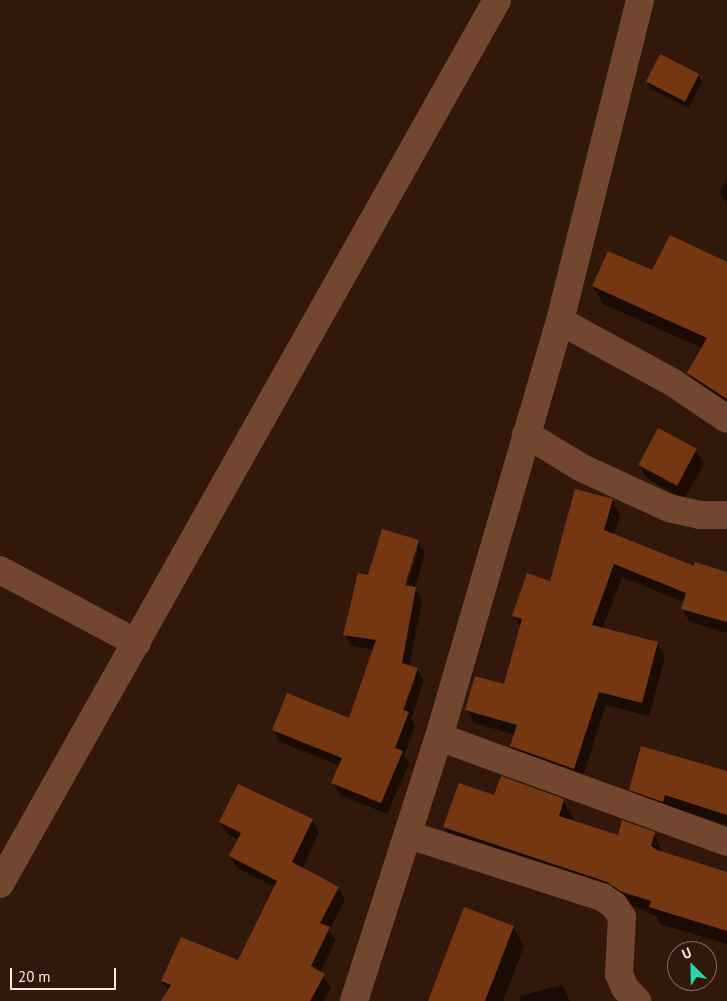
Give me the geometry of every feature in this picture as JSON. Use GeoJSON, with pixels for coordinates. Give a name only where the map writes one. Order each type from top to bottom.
{"type":"FeatureCollection","features":[{"type":"Feature","properties":{"kind":"street"},"geometry":{"type":"LineString","coordinates":[[0,884],[10,846],[137,643],[497,0]]}},
{"type":"Feature","properties":{"kind":"street"},"geometry":{"type":"LineString","coordinates":[[354,1001],[409,835],[560,321],[640,0]]}},
{"type":"Feature","properties":{"kind":"street"},"geometry":{"type":"LineString","coordinates":[[560,321],[672,382],[727,418]]}},
{"type":"Feature","properties":{"kind":"street"},"geometry":{"type":"LineString","coordinates":[[526,434],[582,468],[669,508],[700,515],[727,515]]}},
{"type":"Feature","properties":{"kind":"street"},"geometry":{"type":"LineString","coordinates":[[0,570],[137,643]]}},
{"type":"Feature","properties":{"kind":"street"},"geometry":{"type":"LineString","coordinates":[[438,737],[727,842]]}},
{"type":"Feature","properties":{"kind":"street"},"geometry":{"type":"LineString","coordinates":[[409,835],[602,897],[614,905],[622,917],[619,974],[625,988],[637,1001]]}},
{"type":"Feature","properties":{"kind":"building"},"geometry":{"type":"Polygon","coordinates":[[[660,54],[699,74],[685,102],[646,82],[660,54]]]}},
{"type":"Feature","properties":{"kind":"building"},"geometry":{"type":"Polygon","coordinates":[[[670,235],[727,262],[727,399],[687,373],[707,338],[592,286],[608,251],[652,270],[670,235]]]}},
{"type":"Feature","properties":{"kind":"building"},"geometry":{"type":"Polygon","coordinates":[[[658,428],[697,449],[677,486],[638,465],[658,428]]]}},
{"type":"Feature","properties":{"kind":"building"},"geometry":{"type":"Polygon","coordinates":[[[575,489],[613,499],[604,530],[694,566],[695,562],[727,572],[727,622],[681,609],[686,593],[614,564],[592,625],[658,642],[642,703],[599,692],[574,769],[510,746],[517,725],[465,710],[475,676],[504,684],[522,619],[512,616],[527,573],[550,581],[575,489]]]}},
{"type":"Feature","properties":{"kind":"building"},"geometry":{"type":"Polygon","coordinates":[[[382,529],[419,540],[405,585],[416,587],[402,663],[418,668],[403,710],[409,712],[395,748],[403,751],[381,803],[331,783],[342,758],[272,730],[287,693],[349,718],[376,640],[343,635],[358,573],[368,575],[382,529]]]}},
{"type":"Feature","properties":{"kind":"building"},"geometry":{"type":"Polygon","coordinates":[[[641,746],[727,771],[727,815],[665,795],[663,802],[629,790],[641,746]]]}},
{"type":"Feature","properties":{"kind":"building"},"geometry":{"type":"Polygon","coordinates":[[[501,776],[564,799],[559,816],[618,835],[622,820],[655,832],[651,846],[657,850],[727,872],[727,931],[649,907],[651,901],[622,892],[607,882],[443,827],[459,783],[494,795],[501,776]]]}},
{"type":"Feature","properties":{"kind":"building"},"geometry":{"type":"Polygon","coordinates":[[[238,784],[313,819],[292,862],[339,887],[320,923],[330,927],[311,966],[325,974],[310,1001],[161,1001],[171,985],[161,981],[181,937],[238,960],[277,881],[229,856],[241,833],[219,822],[238,784]]]}},
{"type":"Feature","properties":{"kind":"building"},"geometry":{"type":"Polygon","coordinates":[[[464,907],[514,926],[485,1001],[428,1001],[464,907]]]}}]}
